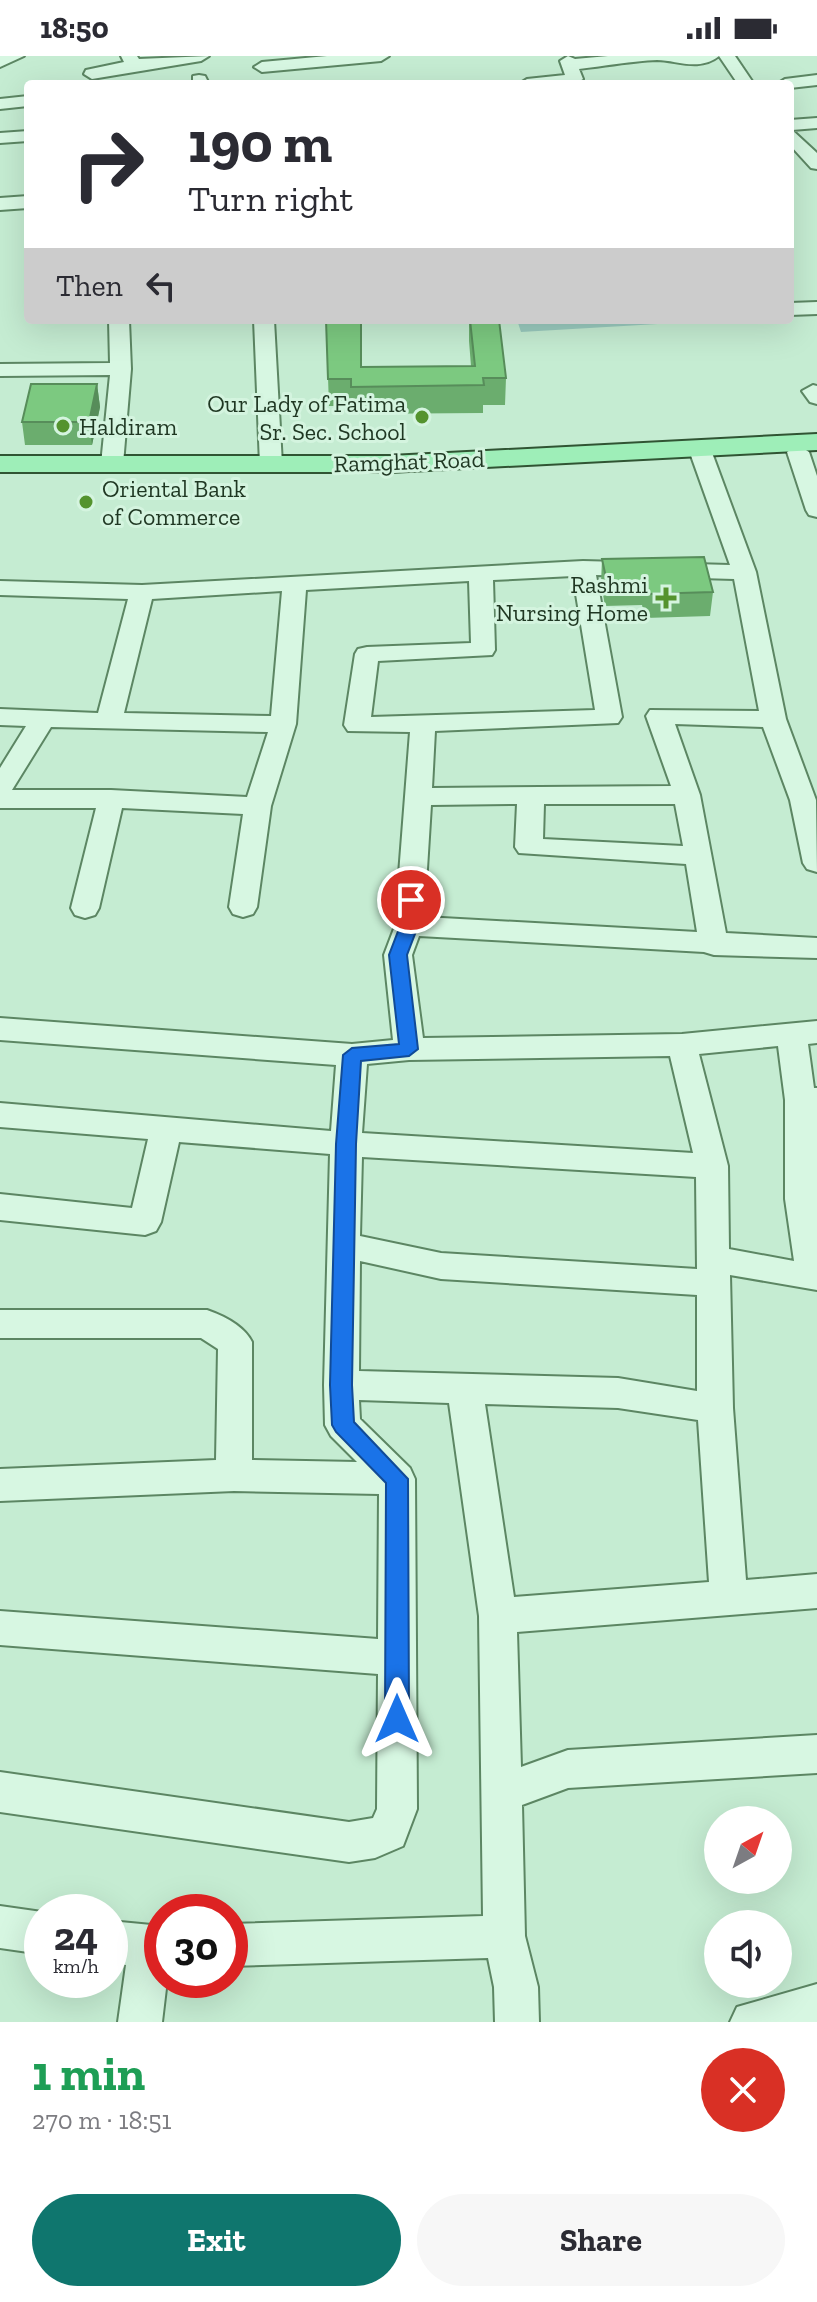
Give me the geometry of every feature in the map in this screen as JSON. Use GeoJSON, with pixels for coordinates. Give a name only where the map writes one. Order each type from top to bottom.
{"type":"FeatureCollection","features":[{"type":"Feature","properties":{"kind":"main road","name":"Ramghat Road"},"geometry":{"type":"LineString","coordinates":[[0,472],[391,471],[811,448]]}},
{"type":"Feature","properties":{"kind":"main road","name":"Ramghat Road"},"geometry":{"type":"LineString","coordinates":[[0,464],[390,464],[702,454]]}},
{"type":"Feature","properties":{"kind":"street"},"geometry":{"type":"LineString","coordinates":[[0,62],[17,56]]}},
{"type":"Feature","properties":{"kind":"street"},"geometry":{"type":"LineString","coordinates":[[79,56],[90,79],[131,60],[201,56]]}},
{"type":"Feature","properties":{"kind":"street"},"geometry":{"type":"LineString","coordinates":[[258,62],[381,56]]}},
{"type":"Feature","properties":{"kind":"street"},"geometry":{"type":"LineString","coordinates":[[565,80],[575,79],[567,60],[655,56]]}},
{"type":"Feature","properties":{"kind":"street"},"geometry":{"type":"LineString","coordinates":[[663,56],[680,61],[711,56]]}},
{"type":"Feature","properties":{"kind":"street"},"geometry":{"type":"LineString","coordinates":[[727,56],[743,80]]}},
{"type":"Feature","properties":{"kind":"street"},"geometry":{"type":"LineString","coordinates":[[258,62],[270,80]]}},
{"type":"Feature","properties":{"kind":"street"},"geometry":{"type":"LineString","coordinates":[[794,83],[817,80]]}},
{"type":"Feature","properties":{"kind":"street"},"geometry":{"type":"LineString","coordinates":[[0,104],[24,101]]}},
{"type":"Feature","properties":{"kind":"street"},"geometry":{"type":"LineString","coordinates":[[794,125],[817,123]]}},
{"type":"Feature","properties":{"kind":"street"},"geometry":{"type":"LineString","coordinates":[[0,138],[24,136]]}},
{"type":"Feature","properties":{"kind":"street"},"geometry":{"type":"LineString","coordinates":[[794,139],[817,164]]}},
{"type":"Feature","properties":{"kind":"street"},"geometry":{"type":"LineString","coordinates":[[0,204],[24,202]]}},
{"type":"Feature","properties":{"kind":"street"},"geometry":{"type":"LineString","coordinates":[[794,309],[817,308]]}},
{"type":"Feature","properties":{"kind":"street"},"geometry":{"type":"LineString","coordinates":[[112,464],[121,369],[119,324]]}},
{"type":"Feature","properties":{"kind":"street"},"geometry":{"type":"LineString","coordinates":[[264,324],[271,464]]}},
{"type":"Feature","properties":{"kind":"street"},"geometry":{"type":"LineString","coordinates":[[0,370],[121,369]]}},
{"type":"Feature","properties":{"kind":"street"},"geometry":{"type":"LineString","coordinates":[[811,448],[817,510]]}},
{"type":"Feature","properties":{"kind":"street"},"geometry":{"type":"LineString","coordinates":[[702,454],[744,572],[773,719],[810,800],[817,863]]}},
{"type":"Feature","properties":{"kind":"street"},"geometry":{"type":"LineString","coordinates":[[0,588],[142,592],[583,568],[744,572]]}},
{"type":"Feature","properties":{"kind":"street"},"geometry":{"type":"LineString","coordinates":[[583,568],[609,717]]}},
{"type":"Feature","properties":{"kind":"street"},"geometry":{"type":"LineString","coordinates":[[481,574],[483,650],[367,654],[357,725],[659,716],[773,719]]}},
{"type":"Feature","properties":{"kind":"street"},"geometry":{"type":"LineString","coordinates":[[243,907],[258,806],[283,724],[295,584]]}},
{"type":"Feature","properties":{"kind":"street"},"geometry":{"type":"LineString","coordinates":[[109,721],[142,592]]}},
{"type":"Feature","properties":{"kind":"street"},"geometry":{"type":"LineString","coordinates":[[659,716],[687,795],[714,945]]}},
{"type":"Feature","properties":{"kind":"street"},"geometry":{"type":"LineString","coordinates":[[0,717],[283,724]]}},
{"type":"Feature","properties":{"kind":"street"},"geometry":{"type":"LineString","coordinates":[[0,789],[43,719]]}},
{"type":"Feature","properties":{"kind":"street"},"geometry":{"type":"LineString","coordinates":[[409,1049],[398,955],[409,926],[423,724]]}},
{"type":"Feature","properties":{"kind":"street"},"geometry":{"type":"LineString","coordinates":[[531,795],[529,847],[696,856]]}},
{"type":"Feature","properties":{"kind":"street"},"geometry":{"type":"LineString","coordinates":[[418,797],[687,795]]}},
{"type":"Feature","properties":{"kind":"street"},"geometry":{"type":"LineString","coordinates":[[0,799],[111,799],[258,806]]}},
{"type":"Feature","properties":{"kind":"street"},"geometry":{"type":"LineString","coordinates":[[85,908],[111,799]]}},
{"type":"Feature","properties":{"kind":"street"},"geometry":{"type":"LineString","coordinates":[[409,926],[714,945],[817,948]]}},
{"type":"Feature","properties":{"kind":"street"},"geometry":{"type":"LineString","coordinates":[[0,1029],[352,1055],[409,1049],[682,1045],[804,1034],[809,1199],[815,1278],[713,1271],[441,1266],[344,1245]]}},
{"type":"Feature","properties":{"kind":"street"},"geometry":{"type":"LineString","coordinates":[[682,1045],[712,1166],[715,1408],[729,1596]]}},
{"type":"Feature","properties":{"kind":"street"},"geometry":{"type":"LineString","coordinates":[[0,1792],[349,1842],[375,1838],[389,1832],[397,1809],[397,1479],[343,1425],[341,1385],[346,1144],[352,1055]]}},
{"type":"Feature","properties":{"kind":"street"},"geometry":{"type":"LineString","coordinates":[[0,1115],[346,1144],[712,1166]]}},
{"type":"Feature","properties":{"kind":"street"},"geometry":{"type":"LineString","coordinates":[[0,1207],[145,1222],[166,1129]]}},
{"type":"Feature","properties":{"kind":"street"},"geometry":{"type":"LineString","coordinates":[[0,1324],[207,1324],[235,1342],[234,1475]]}},
{"type":"Feature","properties":{"kind":"street"},"geometry":{"type":"LineString","coordinates":[[341,1385],[618,1393],[715,1408]]}},
{"type":"Feature","properties":{"kind":"street"},"geometry":{"type":"LineString","coordinates":[[343,1425],[383,1386]]}},
{"type":"Feature","properties":{"kind":"street"},"geometry":{"type":"LineString","coordinates":[[465,1389],[498,1616],[504,1936],[516,1987],[517,2022]]}},
{"type":"Feature","properties":{"kind":"street"},"geometry":{"type":"LineString","coordinates":[[0,1485],[234,1475],[397,1479]]}},
{"type":"Feature","properties":{"kind":"street"},"geometry":{"type":"LineString","coordinates":[[498,1616],[817,1591]]}},
{"type":"Feature","properties":{"kind":"street"},"geometry":{"type":"LineString","coordinates":[[0,1628],[398,1658]]}},
{"type":"Feature","properties":{"kind":"street"},"geometry":{"type":"LineString","coordinates":[[503,1793],[568,1769],[817,1754]]}},
{"type":"Feature","properties":{"kind":"street"},"geometry":{"type":"LineString","coordinates":[[0,1927],[24,1930]]}},
{"type":"Feature","properties":{"kind":"street"},"geometry":{"type":"LineString","coordinates":[[248,1944],[504,1936]]}},
{"type":"Feature","properties":{"kind":"street"},"geometry":{"type":"LineString","coordinates":[[140,2022],[141,1945]]}},
{"type":"Feature","properties":{"kind":"street"},"geometry":{"type":"LineString","coordinates":[[752,2022],[817,2006]]}},
{"type":"Feature","properties":{"kind":"shaded area"},"geometry":{"type":"Polygon","coordinates":[[[518,324],[658,324],[521,332],[518,324]]]}},
{"type":"Feature","properties":{"kind":"building"},"geometry":{"type":"Polygon","coordinates":[[[326,324],[361,324],[361,367],[475,366],[470,324],[499,324],[506,378],[483,378],[484,385],[351,387],[351,379],[328,379],[326,324]]]}},
{"type":"Feature","properties":{"kind":"building"},"geometry":{"type":"Polygon","coordinates":[[[31,384],[97,384],[89,422],[22,422],[31,384]]]}},
{"type":"Feature","properties":{"kind":"building"},"geometry":{"type":"Polygon","coordinates":[[[704,557],[713,592],[647,594],[644,581],[607,582],[602,559],[704,557]]]}},
{"type":"Feature","properties":{"kind":"place","name":"Our Lady of Fatima Sr. Sec. School"},"geometry":{"type":"Point","coordinates":[422,417]}},
{"type":"Feature","properties":{"kind":"place","name":"Haldiram"},"geometry":{"type":"Point","coordinates":[63,426]}},
{"type":"Feature","properties":{"kind":"place","name":"Oriental Bank of Commerce"},"geometry":{"type":"Point","coordinates":[86,502]}},
{"type":"Feature","properties":{"kind":"place","name":"Rashmi Nursing Home"},"geometry":{"type":"Point","coordinates":[666,598]}},
{"type":"Feature","properties":{"kind":"route"},"geometry":{"type":"LineString","coordinates":[[397,1719],[397,1479],[343,1425],[341,1385],[346,1144],[352,1055],[409,1049],[398,955],[409,926],[411,900]]}}]}
